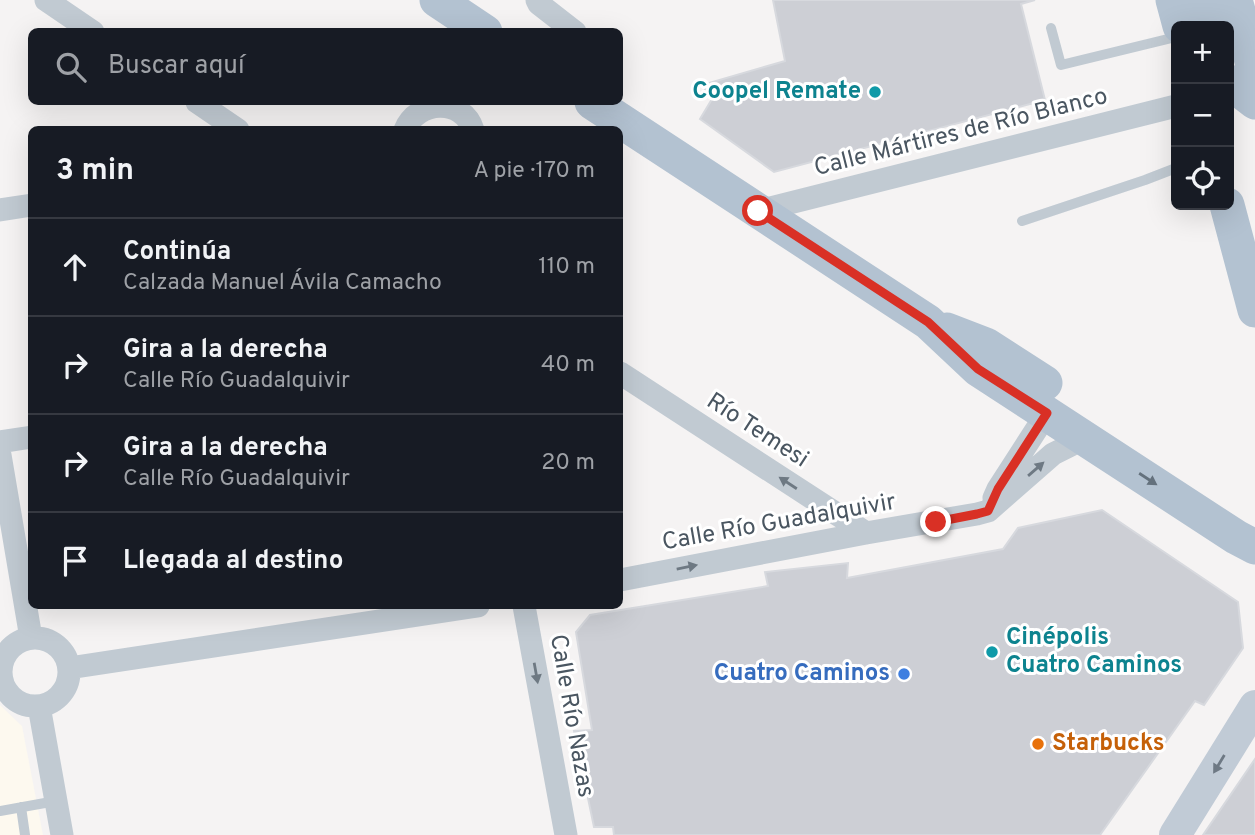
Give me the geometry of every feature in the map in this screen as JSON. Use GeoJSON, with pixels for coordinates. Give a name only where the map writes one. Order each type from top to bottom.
{"type":"FeatureCollection","features":[{"type":"Feature","properties":{"kind":"main road"},"geometry":{"type":"LineString","coordinates":[[437,0],[479,28]]}},
{"type":"Feature","properties":{"kind":"main road"},"geometry":{"type":"LineString","coordinates":[[1173,0],[1179,21]]}},
{"type":"Feature","properties":{"kind":"main road"},"geometry":{"type":"LineString","coordinates":[[1200,0],[1206,21]]}},
{"type":"Feature","properties":{"kind":"main road"},"geometry":{"type":"LineString","coordinates":[[1236,0],[1255,72]]}},
{"type":"Feature","properties":{"kind":"main road"},"geometry":{"type":"LineString","coordinates":[[1232,84],[1255,102]]}},
{"type":"Feature","properties":{"kind":"main road"},"geometry":{"type":"LineString","coordinates":[[597,105],[928,322],[978,369],[1255,547]]}},
{"type":"Feature","properties":{"kind":"main road"},"geometry":{"type":"LineString","coordinates":[[1228,210],[1255,310]]}},
{"type":"Feature","properties":{"kind":"main road"},"geometry":{"type":"LineString","coordinates":[[928,322],[986,345],[1255,520]]}},
{"type":"Feature","properties":{"kind":"main road"},"geometry":{"type":"LineString","coordinates":[[1022,368],[1048,396],[1050,404],[1047,413]]}},
{"type":"Feature","properties":{"kind":"street"},"geometry":{"type":"LineString","coordinates":[[46,0],[87,28]]}},
{"type":"Feature","properties":{"kind":"street"},"geometry":{"type":"LineString","coordinates":[[537,0],[570,28]]}},
{"type":"Feature","properties":{"kind":"street"},"geometry":{"type":"LineString","coordinates":[[201,105],[232,126]]}},
{"type":"Feature","properties":{"kind":"street"},"geometry":{"type":"LineString","coordinates":[[407,126],[423,109],[441,105],[462,106],[472,126]]}},
{"type":"Feature","properties":{"kind":"street","name":"Calle Mártires de Río Blanco"},"geometry":{"type":"LineString","coordinates":[[758,211],[1171,107]]}},
{"type":"Feature","properties":{"kind":"street"},"geometry":{"type":"LineString","coordinates":[[0,210],[28,206]]}},
{"type":"Feature","properties":{"kind":"street","name":"Río Temesi"},"geometry":{"type":"LineString","coordinates":[[623,375],[866,533]]}},
{"type":"Feature","properties":{"kind":"street"},"geometry":{"type":"LineString","coordinates":[[988,511],[998,489],[1047,413]]}},
{"type":"Feature","properties":{"kind":"street"},"geometry":{"type":"LineString","coordinates":[[0,442],[28,438]]}},
{"type":"Feature","properties":{"kind":"street","name":"Calle Río Guadalquivir"},"geometry":{"type":"LineString","coordinates":[[623,579],[988,511],[1053,454],[1075,443],[1090,442]]}},
{"type":"Feature","properties":{"kind":"street"},"geometry":{"type":"LineString","coordinates":[[0,455],[31,638]]}},
{"type":"Feature","properties":{"kind":"street"},"geometry":{"type":"LineString","coordinates":[[69,668],[458,609]]}},
{"type":"Feature","properties":{"kind":"street","name":"Calle Río Nazas"},"geometry":{"type":"LineString","coordinates":[[525,609],[566,835]]}},
{"type":"Feature","properties":{"kind":"street"},"geometry":{"type":"LineString","coordinates":[[31,638],[52,642],[66,657],[69,668],[65,689],[49,703],[39,706],[18,702],[9,695],[0,676],[1,665],[11,646],[20,640],[31,638]]}},
{"type":"Feature","properties":{"kind":"street"},"geometry":{"type":"LineString","coordinates":[[39,706],[62,835]]}},
{"type":"Feature","properties":{"kind":"street"},"geometry":{"type":"LineString","coordinates":[[1175,835],[1251,721]]}},
{"type":"Feature","properties":{"kind":"lane"},"geometry":{"type":"LineString","coordinates":[[1051,28],[1061,65],[1171,38]]}},
{"type":"Feature","properties":{"kind":"lane"},"geometry":{"type":"LineString","coordinates":[[1022,221],[1171,170]]}},
{"type":"Feature","properties":{"kind":"lane"},"geometry":{"type":"LineString","coordinates":[[0,811],[56,801]]}},
{"type":"Feature","properties":{"kind":"lane"},"geometry":{"type":"LineString","coordinates":[[21,807],[25,835]]}},
{"type":"Feature","properties":{"kind":"shaded area"},"geometry":{"type":"Polygon","coordinates":[[[0,705],[22,726],[43,835],[0,835],[0,705]]]}},
{"type":"Feature","properties":{"kind":"building","name":"Coopel Remate"},"geometry":{"type":"Polygon","coordinates":[[[773,0],[1035,0],[1021,4],[1045,100],[774,172],[700,119],[712,99],[702,85],[785,61],[773,0]]]}},
{"type":"Feature","properties":{"kind":"building","name":"Cuatro Caminos"},"geometry":{"type":"Polygon","coordinates":[[[1102,510],[1238,602],[1243,648],[1204,705],[1195,701],[1100,835],[614,835],[613,827],[594,827],[574,731],[592,730],[576,632],[590,615],[768,586],[765,572],[848,563],[847,578],[1003,549],[1018,528],[1102,510]]]}},
{"type":"Feature","properties":{"kind":"building"},"geometry":{"type":"Polygon","coordinates":[[[1255,759],[1255,835],[1203,835],[1255,759]]]}},
{"type":"Feature","properties":{"kind":"place","name":"Coopel Remate"},"geometry":{"type":"Point","coordinates":[875,92]}},
{"type":"Feature","properties":{"kind":"place","name":"Cinépolis Cuatro Caminos"},"geometry":{"type":"Point","coordinates":[992,652]}},
{"type":"Feature","properties":{"kind":"place","name":"Cuatro Caminos"},"geometry":{"type":"Point","coordinates":[904,674]}},
{"type":"Feature","properties":{"kind":"place","name":"Starbucks"},"geometry":{"type":"Point","coordinates":[1038,744]}},
{"type":"Feature","properties":{"kind":"route"},"geometry":{"type":"LineString","coordinates":[[758,211],[928,322],[978,369],[1047,413],[998,489],[988,511],[936,522]]}}]}
